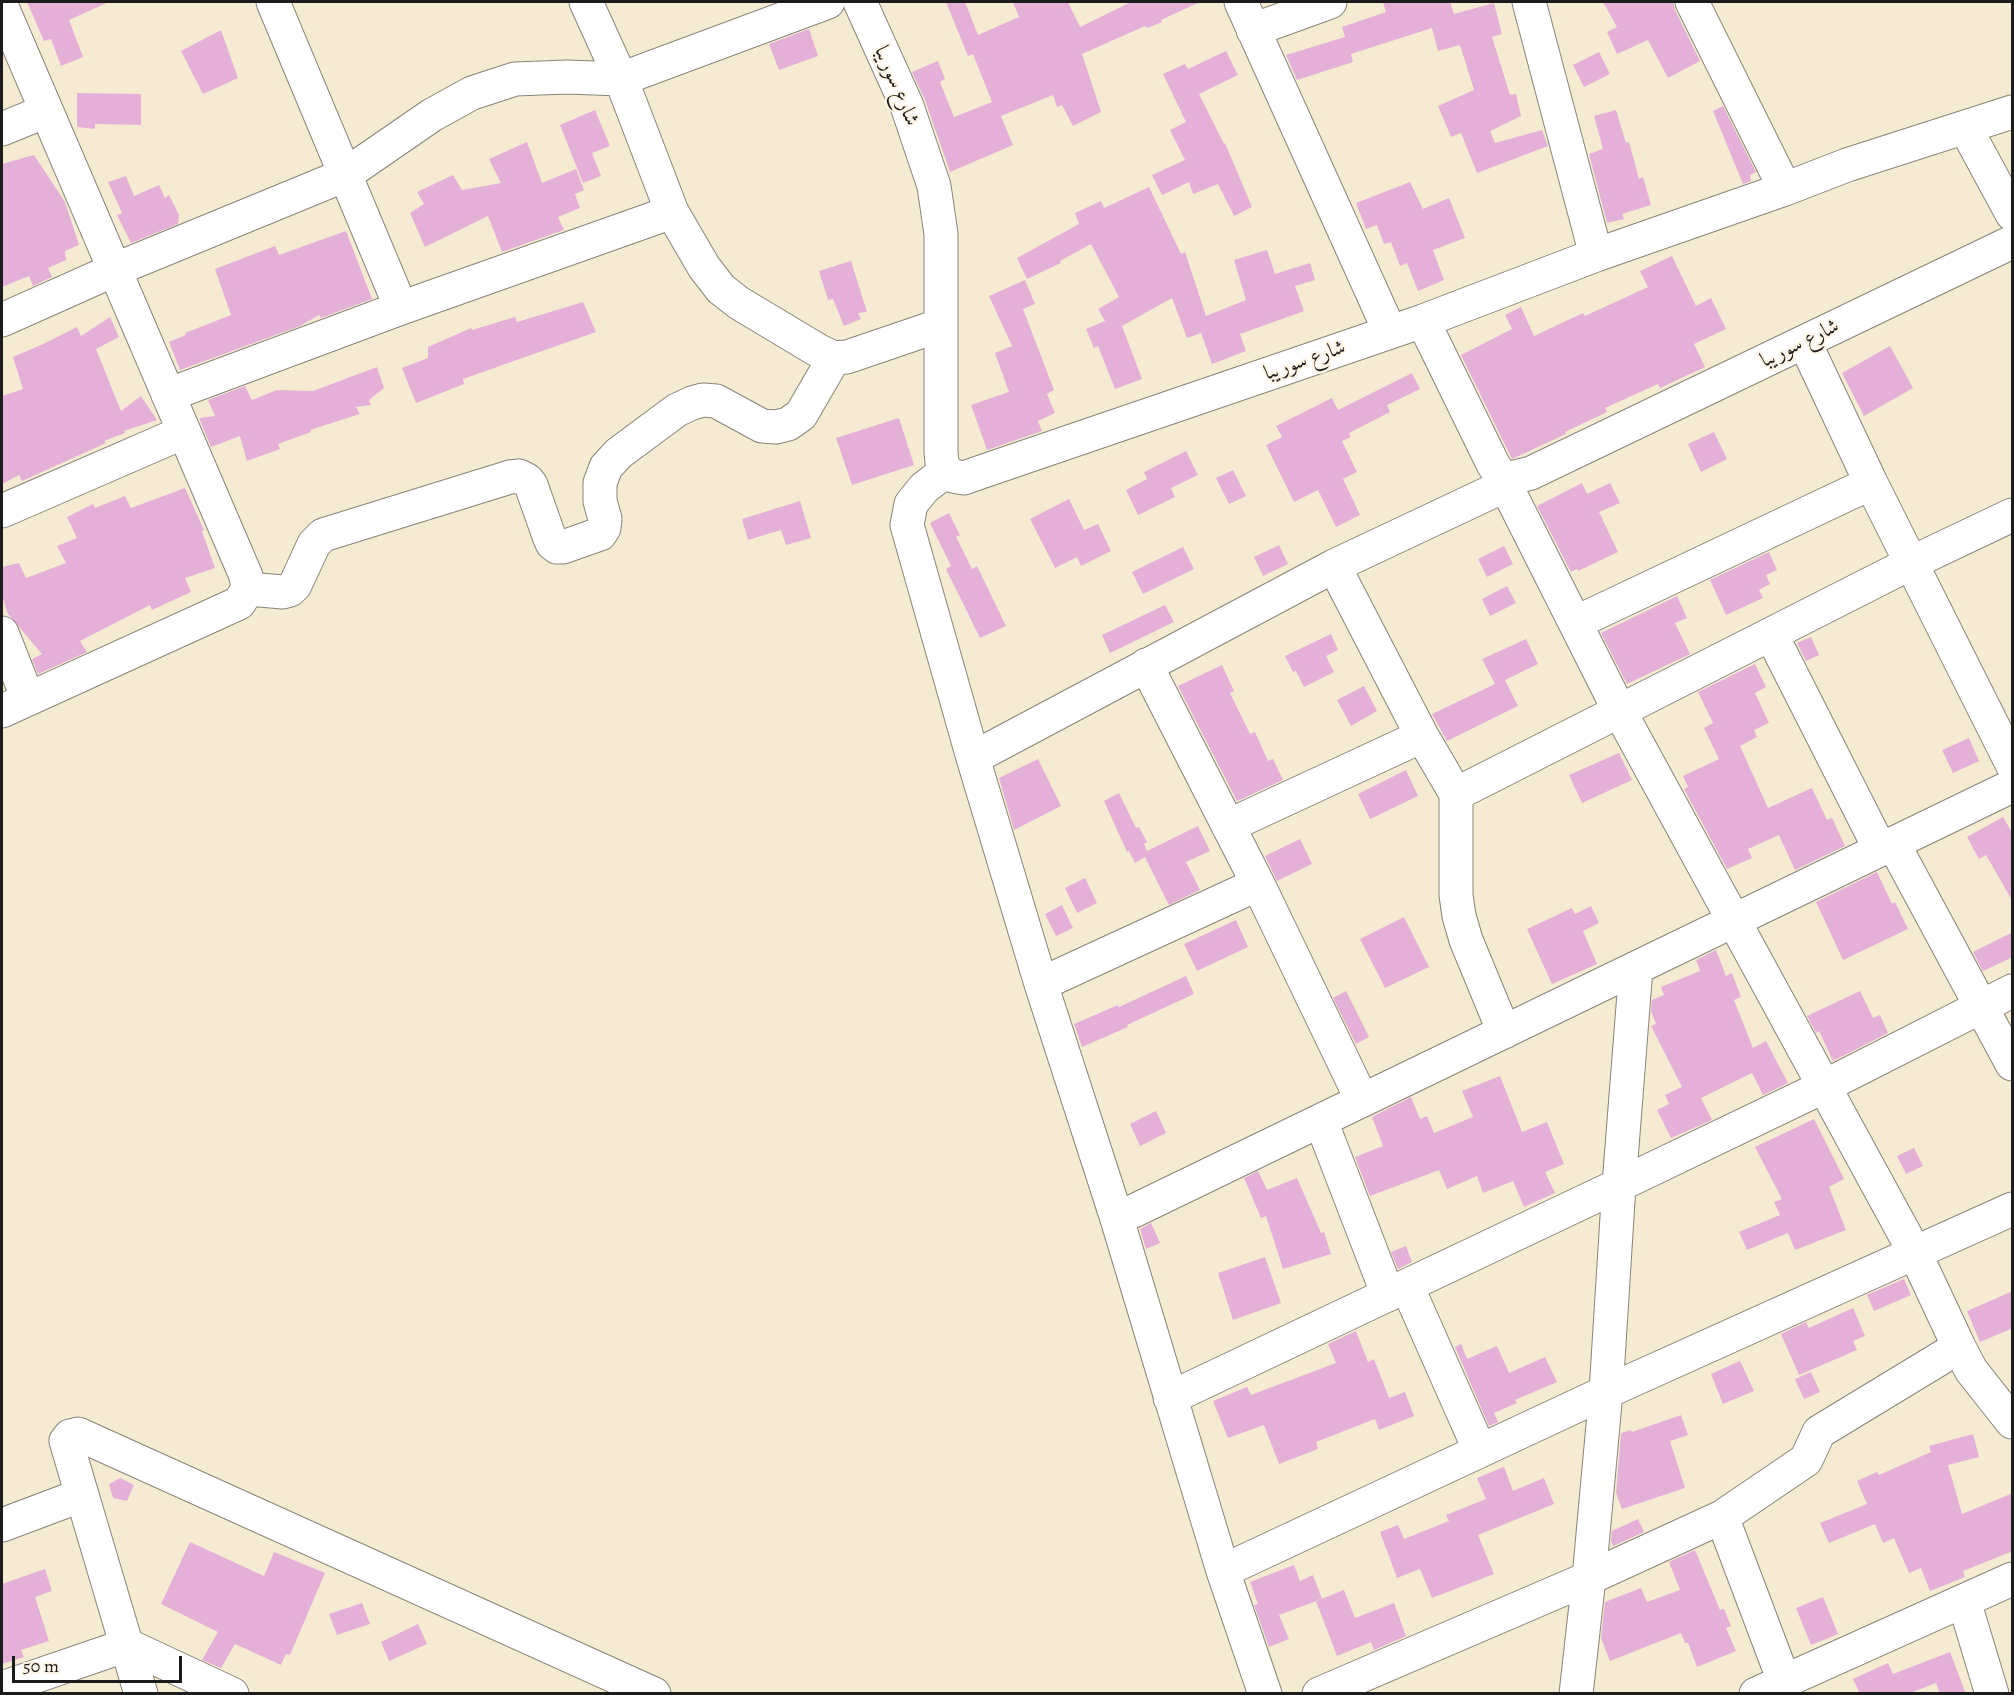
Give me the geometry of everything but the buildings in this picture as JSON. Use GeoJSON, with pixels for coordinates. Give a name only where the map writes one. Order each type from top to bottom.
{"type":"FeatureCollection","features":[{"type":"Feature","properties":{"kind":"street"},"geometry":{"type":"LineString","coordinates":[[273,2],[401,308]]}},
{"type":"Feature","properties":{"kind":"street"},"geometry":{"type":"LineString","coordinates":[[586,2],[621,79],[672,212],[704,267],[721,289],[739,303],[834,358],[847,357],[941,325]]}},
{"type":"Feature","properties":{"kind":"street"},"geometry":{"type":"LineString","coordinates":[[2,320],[114,270],[345,175],[432,115],[472,93],[515,79],[567,77],[621,79],[828,2]]}},
{"type":"Feature","properties":{"kind":"street","name":"شارع سوريبا"},"geometry":{"type":"LineString","coordinates":[[861,2],[907,106],[934,186],[942,234],[941,452],[946,471],[953,476],[964,478],[1423,321],[1596,255],[1847,165],[2013,112]]}},
{"type":"Feature","properties":{"kind":"street"},"geometry":{"type":"LineString","coordinates":[[1330,2],[1247,16],[1390,332]]}},
{"type":"Feature","properties":{"kind":"street"},"geometry":{"type":"LineString","coordinates":[[1529,2],[1596,255]]}},
{"type":"Feature","properties":{"kind":"street"},"geometry":{"type":"LineString","coordinates":[[1692,2],[1785,189]]}},
{"type":"Feature","properties":{"kind":"street"},"geometry":{"type":"LineString","coordinates":[[2,7],[246,576],[248,589],[239,603],[15,705],[2,633]]}},
{"type":"Feature","properties":{"kind":"street"},"geometry":{"type":"LineString","coordinates":[[2,129],[46,111]]}},
{"type":"Feature","properties":{"kind":"street"},"geometry":{"type":"LineString","coordinates":[[1965,127],[2013,214]]}},
{"type":"Feature","properties":{"kind":"street"},"geometry":{"type":"LineString","coordinates":[[168,395],[401,308],[672,212]]}},
{"type":"Feature","properties":{"kind":"street","name":"شارع سوريبا"},"geometry":{"type":"LineString","coordinates":[[973,759],[1334,566],[2013,242]]}},
{"type":"Feature","properties":{"kind":"street"},"geometry":{"type":"LineString","coordinates":[[1423,321],[1493,464],[1505,483],[1619,710],[1915,1254],[1971,1370],[2002,1393],[2013,1422]]}},
{"type":"Feature","properties":{"kind":"street"},"geometry":{"type":"LineString","coordinates":[[1805,343],[1871,483],[2013,764]]}},
{"type":"Feature","properties":{"kind":"street"},"geometry":{"type":"LineString","coordinates":[[248,589],[283,592],[290,590],[295,585],[314,544],[323,535],[510,477],[519,476],[531,485],[549,536],[557,547],[600,534],[604,528],[605,519],[600,501],[600,483],[606,467],[618,453],[677,410],[703,400],[716,401],[762,426],[776,427],[788,424],[801,415],[834,358]]}},
{"type":"Feature","properties":{"kind":"street"},"geometry":{"type":"LineString","coordinates":[[2,511],[184,432]]}},
{"type":"Feature","properties":{"kind":"street"},"geometry":{"type":"LineString","coordinates":[[946,471],[924,488],[911,504],[906,525],[1041,984],[1117,1219],[1223,1571],[1265,1694]]}},
{"type":"Feature","properties":{"kind":"street"},"geometry":{"type":"LineString","coordinates":[[1575,623],[1871,483]]}},
{"type":"Feature","properties":{"kind":"street"},"geometry":{"type":"LineString","coordinates":[[1456,794],[1911,563],[2013,515]]}},
{"type":"Feature","properties":{"kind":"street"},"geometry":{"type":"LineString","coordinates":[[1334,566],[1422,736],[1456,794],[1456,895],[1459,916],[1466,940],[1504,1032]]}},
{"type":"Feature","properties":{"kind":"street"},"geometry":{"type":"LineString","coordinates":[[1771,634],[1886,846],[1983,1006],[2013,1064]]}},
{"type":"Feature","properties":{"kind":"street"},"geometry":{"type":"LineString","coordinates":[[1146,665],[1258,884],[1362,1100]]}},
{"type":"Feature","properties":{"kind":"street"},"geometry":{"type":"LineString","coordinates":[[1228,826],[1422,736]]}},
{"type":"Feature","properties":{"kind":"street"},"geometry":{"type":"LineString","coordinates":[[1117,1219],[2013,786]]}},
{"type":"Feature","properties":{"kind":"street"},"geometry":{"type":"LineString","coordinates":[[1041,984],[1258,884]]}},
{"type":"Feature","properties":{"kind":"street"},"geometry":{"type":"LineString","coordinates":[[1576,1694],[1606,1392],[1636,968]]}},
{"type":"Feature","properties":{"kind":"street"},"geometry":{"type":"LineString","coordinates":[[1170,1398],[1619,1185],[2013,991]]}},
{"type":"Feature","properties":{"kind":"street"},"geometry":{"type":"LineString","coordinates":[[1321,1121],[1398,1291],[1480,1451]]}},
{"type":"Feature","properties":{"kind":"street"},"geometry":{"type":"LineString","coordinates":[[1223,1571],[1606,1392],[2013,1209]]}},
{"type":"Feature","properties":{"kind":"street"},"geometry":{"type":"LineString","coordinates":[[1319,1694],[1589,1578],[1722,1517],[1806,1460],[1819,1432],[1959,1347]]}},
{"type":"Feature","properties":{"kind":"street"},"geometry":{"type":"LineString","coordinates":[[141,1694],[66,1441],[70,1436],[78,1434],[654,1694]]}},
{"type":"Feature","properties":{"kind":"street"},"geometry":{"type":"LineString","coordinates":[[2,1525],[82,1496]]}},
{"type":"Feature","properties":{"kind":"street"},"geometry":{"type":"LineString","coordinates":[[1722,1517],[1770,1687],[2013,1579]]}},
{"type":"Feature","properties":{"kind":"street"},"geometry":{"type":"LineString","coordinates":[[1964,1601],[1992,1694]]}},
{"type":"Feature","properties":{"kind":"street"},"geometry":{"type":"LineString","coordinates":[[2,1688],[126,1645],[232,1694]]}}]}
